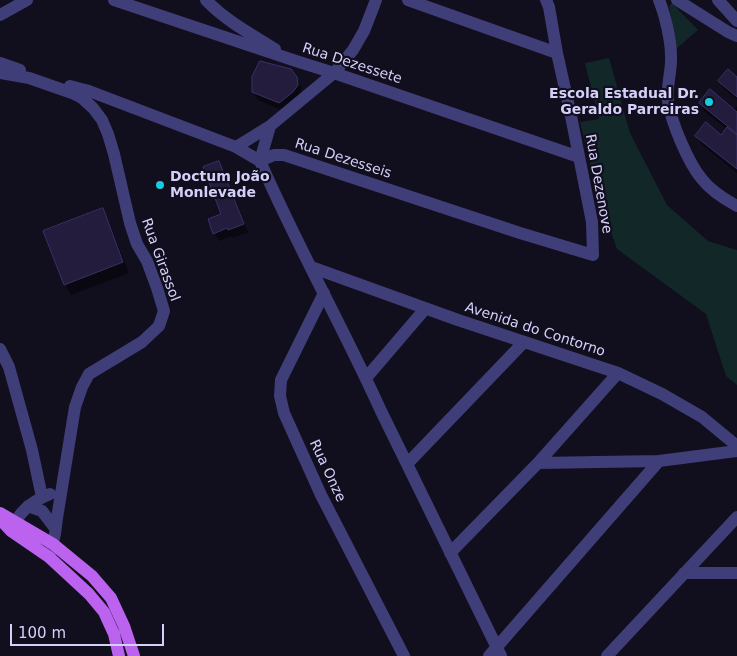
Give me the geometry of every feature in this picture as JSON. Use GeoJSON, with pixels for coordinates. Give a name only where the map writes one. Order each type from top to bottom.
{"type":"FeatureCollection","features":[{"type":"Feature","properties":{"kind":"main road"},"geometry":{"type":"LineString","coordinates":[[0,513],[89,594],[104,612],[114,634],[119,656]]}},
{"type":"Feature","properties":{"kind":"main road"},"geometry":{"type":"LineString","coordinates":[[0,519],[53,544],[92,576],[111,598],[124,626],[134,656]]}},
{"type":"Feature","properties":{"kind":"street"},"geometry":{"type":"LineString","coordinates":[[0,15],[27,0]]}},
{"type":"Feature","properties":{"kind":"street","name":"Rua Dezessete"},"geometry":{"type":"LineString","coordinates":[[114,0],[334,73],[579,158]]}},
{"type":"Feature","properties":{"kind":"street"},"geometry":{"type":"LineString","coordinates":[[206,0],[232,22],[296,61]]}},
{"type":"Feature","properties":{"kind":"street"},"geometry":{"type":"LineString","coordinates":[[236,147],[270,126],[334,73],[353,50],[364,31],[376,0]]}},
{"type":"Feature","properties":{"kind":"street"},"geometry":{"type":"LineString","coordinates":[[408,0],[557,53]]}},
{"type":"Feature","properties":{"kind":"street","name":"Rua Dezenove"},"geometry":{"type":"LineString","coordinates":[[546,0],[549,7],[592,222],[593,255]]}},
{"type":"Feature","properties":{"kind":"street"},"geometry":{"type":"LineString","coordinates":[[659,0],[665,13],[672,54],[668,100],[676,130],[688,158],[701,178],[724,199],[737,206]]}},
{"type":"Feature","properties":{"kind":"street"},"geometry":{"type":"LineString","coordinates":[[677,0],[737,36]]}},
{"type":"Feature","properties":{"kind":"street"},"geometry":{"type":"LineString","coordinates":[[718,0],[737,21]]}},
{"type":"Feature","properties":{"kind":"street"},"geometry":{"type":"LineString","coordinates":[[0,63],[30,75],[89,91],[236,147],[260,161],[450,553],[495,653],[659,461]]}},
{"type":"Feature","properties":{"kind":"street"},"geometry":{"type":"LineString","coordinates":[[0,73],[30,75]]}},
{"type":"Feature","properties":{"kind":"street","name":"Rua Girassol"},"geometry":{"type":"LineString","coordinates":[[30,75],[82,98],[102,120],[114,154],[130,223],[137,244],[157,288],[164,311],[159,326],[142,342],[89,374],[82,387],[75,407],[53,544],[49,557]]}},
{"type":"Feature","properties":{"kind":"street"},"geometry":{"type":"LineString","coordinates":[[260,161],[270,126]]}},
{"type":"Feature","properties":{"kind":"street","name":"Rua Dezesseis"},"geometry":{"type":"LineString","coordinates":[[260,161],[284,155],[520,233],[593,255]]}},
{"type":"Feature","properties":{"kind":"street","name":"Avenida do Contorno"},"geometry":{"type":"LineString","coordinates":[[311,267],[425,309],[618,372],[702,417],[737,446]]}},
{"type":"Feature","properties":{"kind":"street","name":"Rua Onze"},"geometry":{"type":"LineString","coordinates":[[324,293],[282,380],[280,396],[284,413],[321,495],[404,656]]}},
{"type":"Feature","properties":{"kind":"street"},"geometry":{"type":"LineString","coordinates":[[366,378],[425,309]]}},
{"type":"Feature","properties":{"kind":"street"},"geometry":{"type":"LineString","coordinates":[[407,464],[524,342]]}},
{"type":"Feature","properties":{"kind":"street"},"geometry":{"type":"LineString","coordinates":[[0,349],[9,367],[32,450],[42,497]]}},
{"type":"Feature","properties":{"kind":"street"},"geometry":{"type":"LineString","coordinates":[[450,553],[538,464],[618,372]]}},
{"type":"Feature","properties":{"kind":"street"},"geometry":{"type":"LineString","coordinates":[[538,464],[659,461],[737,451]]}},
{"type":"Feature","properties":{"kind":"street"},"geometry":{"type":"LineString","coordinates":[[13,526],[18,516],[28,506],[42,497],[62,490]]}},
{"type":"Feature","properties":{"kind":"street"},"geometry":{"type":"LineString","coordinates":[[28,506],[42,511],[55,528]]}},
{"type":"Feature","properties":{"kind":"street"},"geometry":{"type":"LineString","coordinates":[[607,656],[737,517]]}},
{"type":"Feature","properties":{"kind":"street"},"geometry":{"type":"LineString","coordinates":[[684,573],[737,573]]}},
{"type":"Feature","properties":{"kind":"green space"},"geometry":{"type":"Polygon","coordinates":[[[672,3],[698,30],[676,49],[669,6],[672,3]]]}},
{"type":"Feature","properties":{"kind":"green space"},"geometry":{"type":"Polygon","coordinates":[[[609,58],[630,133],[667,205],[708,241],[737,250],[737,385],[726,376],[706,314],[617,249],[596,189],[580,122],[599,119],[585,63],[609,58]]]}},
{"type":"Feature","properties":{"kind":"building"},"geometry":{"type":"Polygon","coordinates":[[[260,61],[291,69],[297,77],[298,85],[293,92],[279,103],[252,92],[252,77],[260,61]]]}},
{"type":"Feature","properties":{"kind":"building"},"geometry":{"type":"Polygon","coordinates":[[[728,69],[737,77],[737,97],[718,81],[728,69]]]}},
{"type":"Feature","properties":{"kind":"building"},"geometry":{"type":"Polygon","coordinates":[[[710,89],[737,112],[737,134],[699,103],[710,89]]]}},
{"type":"Feature","properties":{"kind":"building"},"geometry":{"type":"Polygon","coordinates":[[[706,122],[721,135],[727,127],[737,135],[737,169],[695,136],[706,122]]]}},
{"type":"Feature","properties":{"kind":"building"},"geometry":{"type":"Polygon","coordinates":[[[219,161],[244,224],[213,234],[208,219],[221,214],[203,167],[219,161]]]}},
{"type":"Feature","properties":{"kind":"building"},"geometry":{"type":"Polygon","coordinates":[[[103,208],[123,262],[64,285],[43,231],[103,208]]]}},
{"type":"Feature","properties":{"kind":"place","name":"Escola Estadual Dr. Geraldo Parreiras"},"geometry":{"type":"Point","coordinates":[709,102]}},
{"type":"Feature","properties":{"kind":"place","name":"Doctum João Monlevade"},"geometry":{"type":"Point","coordinates":[160,185]}}]}
